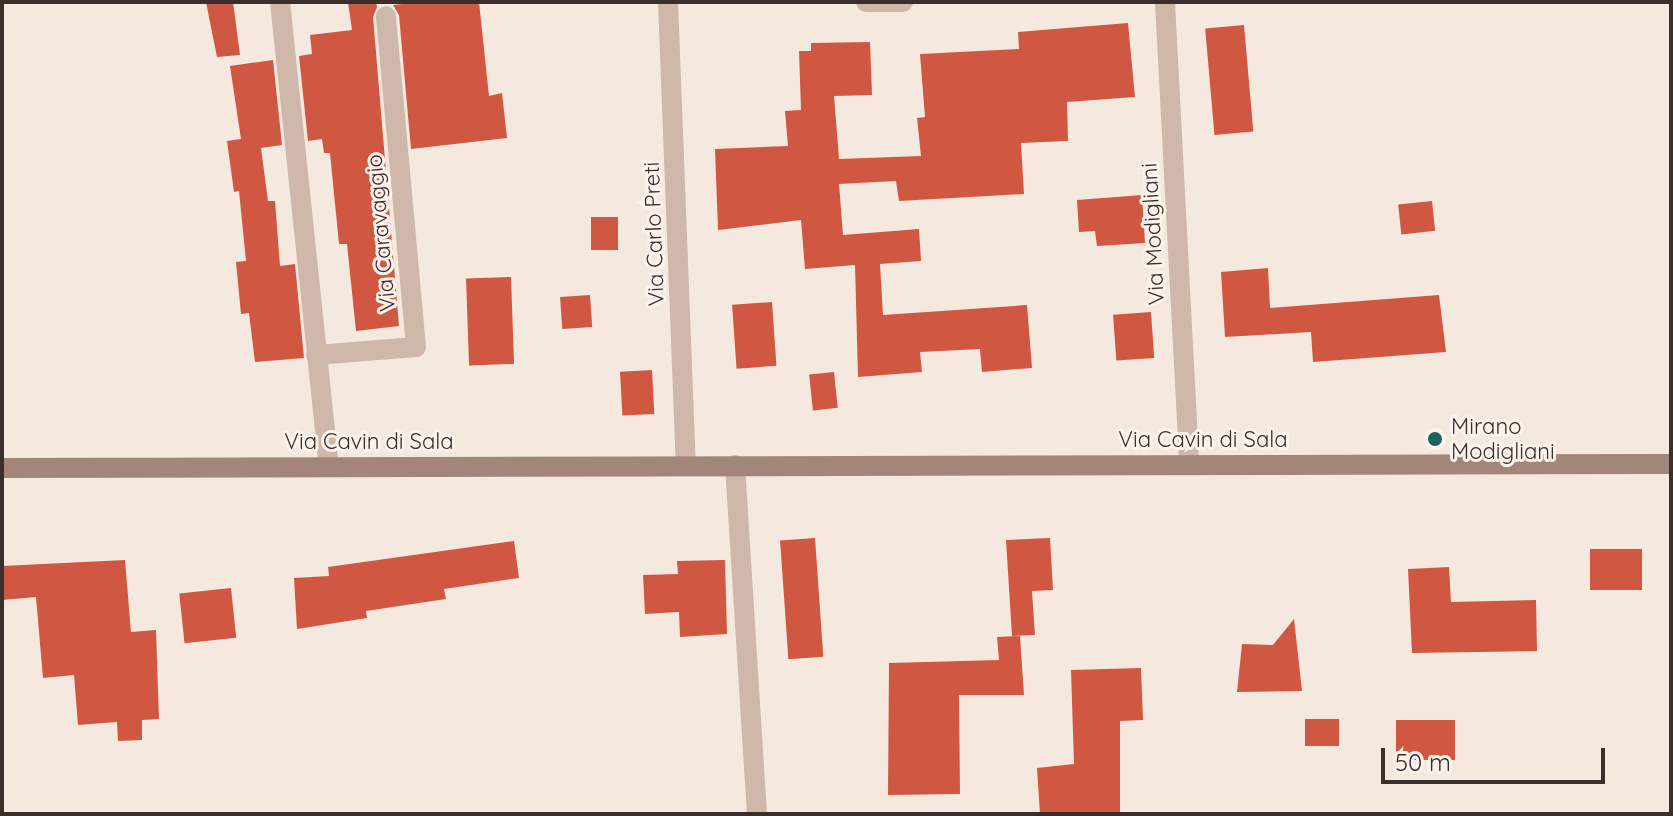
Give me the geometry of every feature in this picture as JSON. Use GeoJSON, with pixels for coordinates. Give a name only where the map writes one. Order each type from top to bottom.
{"type":"FeatureCollection","features":[{"type":"Feature","properties":{"kind":"main road","name":"Via Cavin di Sala"},"geometry":{"type":"LineString","coordinates":[[2,468],[1671,464]]}},
{"type":"Feature","properties":{"kind":"street"},"geometry":{"type":"LineString","coordinates":[[280,2],[329,466]]}},
{"type":"Feature","properties":{"kind":"street","name":"Via Carlo Preti"},"geometry":{"type":"LineString","coordinates":[[668,2],[686,465]]}},
{"type":"Feature","properties":{"kind":"street"},"geometry":{"type":"LineString","coordinates":[[866,2],[903,2]]}},
{"type":"Feature","properties":{"kind":"street","name":"Via Modigliani"},"geometry":{"type":"LineString","coordinates":[[1165,2],[1189,464]]}},
{"type":"Feature","properties":{"kind":"street","name":"Via Caravaggio"},"geometry":{"type":"LineString","coordinates":[[316,355],[416,347],[386,16]]}},
{"type":"Feature","properties":{"kind":"street"},"geometry":{"type":"LineString","coordinates":[[735,465],[757,814]]}},
{"type":"Feature","properties":{"kind":"building"},"geometry":{"type":"Polygon","coordinates":[[[206,2],[233,2],[240,55],[217,57],[206,2]]]}},
{"type":"Feature","properties":{"kind":"building"},"geometry":{"type":"Polygon","coordinates":[[[348,2],[376,2],[377,7],[373,17],[399,326],[356,331],[347,244],[339,244],[330,153],[324,153],[322,139],[308,141],[299,56],[312,54],[310,35],[352,30],[348,2]]]}},
{"type":"Feature","properties":{"kind":"building"},"geometry":{"type":"Polygon","coordinates":[[[479,2],[489,96],[502,93],[507,138],[411,149],[399,15],[393,5],[479,2]]]}},
{"type":"Feature","properties":{"kind":"building"},"geometry":{"type":"Polygon","coordinates":[[[1128,23],[1135,97],[1067,102],[1068,141],[1021,143],[1024,194],[899,201],[896,181],[839,184],[843,235],[919,229],[921,261],[880,264],[883,315],[1027,305],[1032,368],[982,372],[980,349],[920,352],[922,372],[858,377],[855,265],[805,269],[801,220],[718,230],[715,149],[788,146],[785,111],[801,110],[799,51],[811,51],[811,43],[870,42],[872,95],[834,96],[839,159],[921,156],[917,118],[925,117],[920,54],[1019,49],[1018,32],[1128,23]]]}},
{"type":"Feature","properties":{"kind":"building"},"geometry":{"type":"Polygon","coordinates":[[[1244,25],[1253,132],[1214,135],[1205,28],[1244,25]]]}},
{"type":"Feature","properties":{"kind":"building"},"geometry":{"type":"Polygon","coordinates":[[[273,60],[282,145],[261,148],[268,201],[275,201],[280,266],[295,264],[304,358],[255,362],[249,313],[241,314],[236,262],[246,261],[239,191],[234,192],[227,141],[241,139],[230,66],[273,60]]]}},
{"type":"Feature","properties":{"kind":"building"},"geometry":{"type":"Polygon","coordinates":[[[1142,195],[1145,243],[1097,246],[1095,231],[1079,232],[1077,200],[1142,195]]]}},
{"type":"Feature","properties":{"kind":"building"},"geometry":{"type":"Polygon","coordinates":[[[1432,201],[1435,231],[1401,234],[1398,205],[1432,201]]]}},
{"type":"Feature","properties":{"kind":"building"},"geometry":{"type":"Polygon","coordinates":[[[591,217],[618,217],[618,250],[591,250],[591,217]]]}},
{"type":"Feature","properties":{"kind":"building"},"geometry":{"type":"Polygon","coordinates":[[[1268,268],[1270,308],[1439,295],[1446,352],[1313,362],[1311,332],[1225,337],[1221,272],[1268,268]]]}},
{"type":"Feature","properties":{"kind":"building"},"geometry":{"type":"Polygon","coordinates":[[[511,277],[514,364],[469,366],[466,279],[511,277]]]}},
{"type":"Feature","properties":{"kind":"building"},"geometry":{"type":"Polygon","coordinates":[[[590,295],[592,327],[562,329],[560,297],[590,295]]]}},
{"type":"Feature","properties":{"kind":"building"},"geometry":{"type":"Polygon","coordinates":[[[772,302],[776,366],[737,369],[732,305],[772,302]]]}},
{"type":"Feature","properties":{"kind":"building"},"geometry":{"type":"Polygon","coordinates":[[[1151,312],[1154,358],[1116,361],[1113,315],[1151,312]]]}},
{"type":"Feature","properties":{"kind":"building"},"geometry":{"type":"Polygon","coordinates":[[[652,370],[654,414],[622,416],[620,372],[652,370]]]}},
{"type":"Feature","properties":{"kind":"building"},"geometry":{"type":"Polygon","coordinates":[[[834,372],[838,408],[813,410],[809,375],[834,372]]]}},
{"type":"Feature","properties":{"kind":"building"},"geometry":{"type":"Polygon","coordinates":[[[815,538],[823,657],[788,659],[780,540],[815,538]]]}},
{"type":"Feature","properties":{"kind":"building"},"geometry":{"type":"Polygon","coordinates":[[[1050,538],[1053,590],[1032,591],[1035,635],[1012,636],[1006,540],[1050,538]]]}},
{"type":"Feature","properties":{"kind":"building"},"geometry":{"type":"Polygon","coordinates":[[[514,541],[519,578],[444,589],[446,599],[366,611],[367,618],[297,629],[294,578],[329,576],[328,567],[514,541]]]}},
{"type":"Feature","properties":{"kind":"building"},"geometry":{"type":"Polygon","coordinates":[[[1590,549],[1642,549],[1642,590],[1590,590],[1590,549]]]}},
{"type":"Feature","properties":{"kind":"building"},"geometry":{"type":"Polygon","coordinates":[[[125,560],[131,632],[156,630],[159,719],[142,720],[142,740],[118,741],[117,722],[78,725],[74,675],[43,678],[36,597],[2,600],[2,566],[125,560]]]}},
{"type":"Feature","properties":{"kind":"building"},"geometry":{"type":"Polygon","coordinates":[[[725,560],[727,634],[680,637],[679,612],[645,614],[643,575],[678,574],[677,561],[725,560]]]}},
{"type":"Feature","properties":{"kind":"building"},"geometry":{"type":"Polygon","coordinates":[[[1449,567],[1451,602],[1536,600],[1537,651],[1412,653],[1408,569],[1449,567]]]}},
{"type":"Feature","properties":{"kind":"building"},"geometry":{"type":"Polygon","coordinates":[[[231,588],[236,638],[185,643],[179,593],[231,588]]]}},
{"type":"Feature","properties":{"kind":"building"},"geometry":{"type":"Polygon","coordinates":[[[1294,619],[1302,691],[1237,692],[1242,644],[1273,645],[1294,619]]]}},
{"type":"Feature","properties":{"kind":"building"},"geometry":{"type":"Polygon","coordinates":[[[1020,636],[1024,695],[959,695],[960,794],[888,795],[889,663],[999,660],[997,637],[1020,636]]]}},
{"type":"Feature","properties":{"kind":"building"},"geometry":{"type":"Polygon","coordinates":[[[1141,668],[1143,720],[1120,721],[1120,814],[1040,814],[1037,768],[1074,764],[1071,670],[1141,668]]]}},
{"type":"Feature","properties":{"kind":"building"},"geometry":{"type":"Polygon","coordinates":[[[1305,719],[1339,719],[1339,746],[1305,746],[1305,719]]]}},
{"type":"Feature","properties":{"kind":"building"},"geometry":{"type":"Polygon","coordinates":[[[1396,720],[1455,720],[1455,760],[1396,760],[1396,720]]]}},
{"type":"Feature","properties":{"kind":"place","name":"Mirano Modigliani"},"geometry":{"type":"Point","coordinates":[1435,439]}}]}
